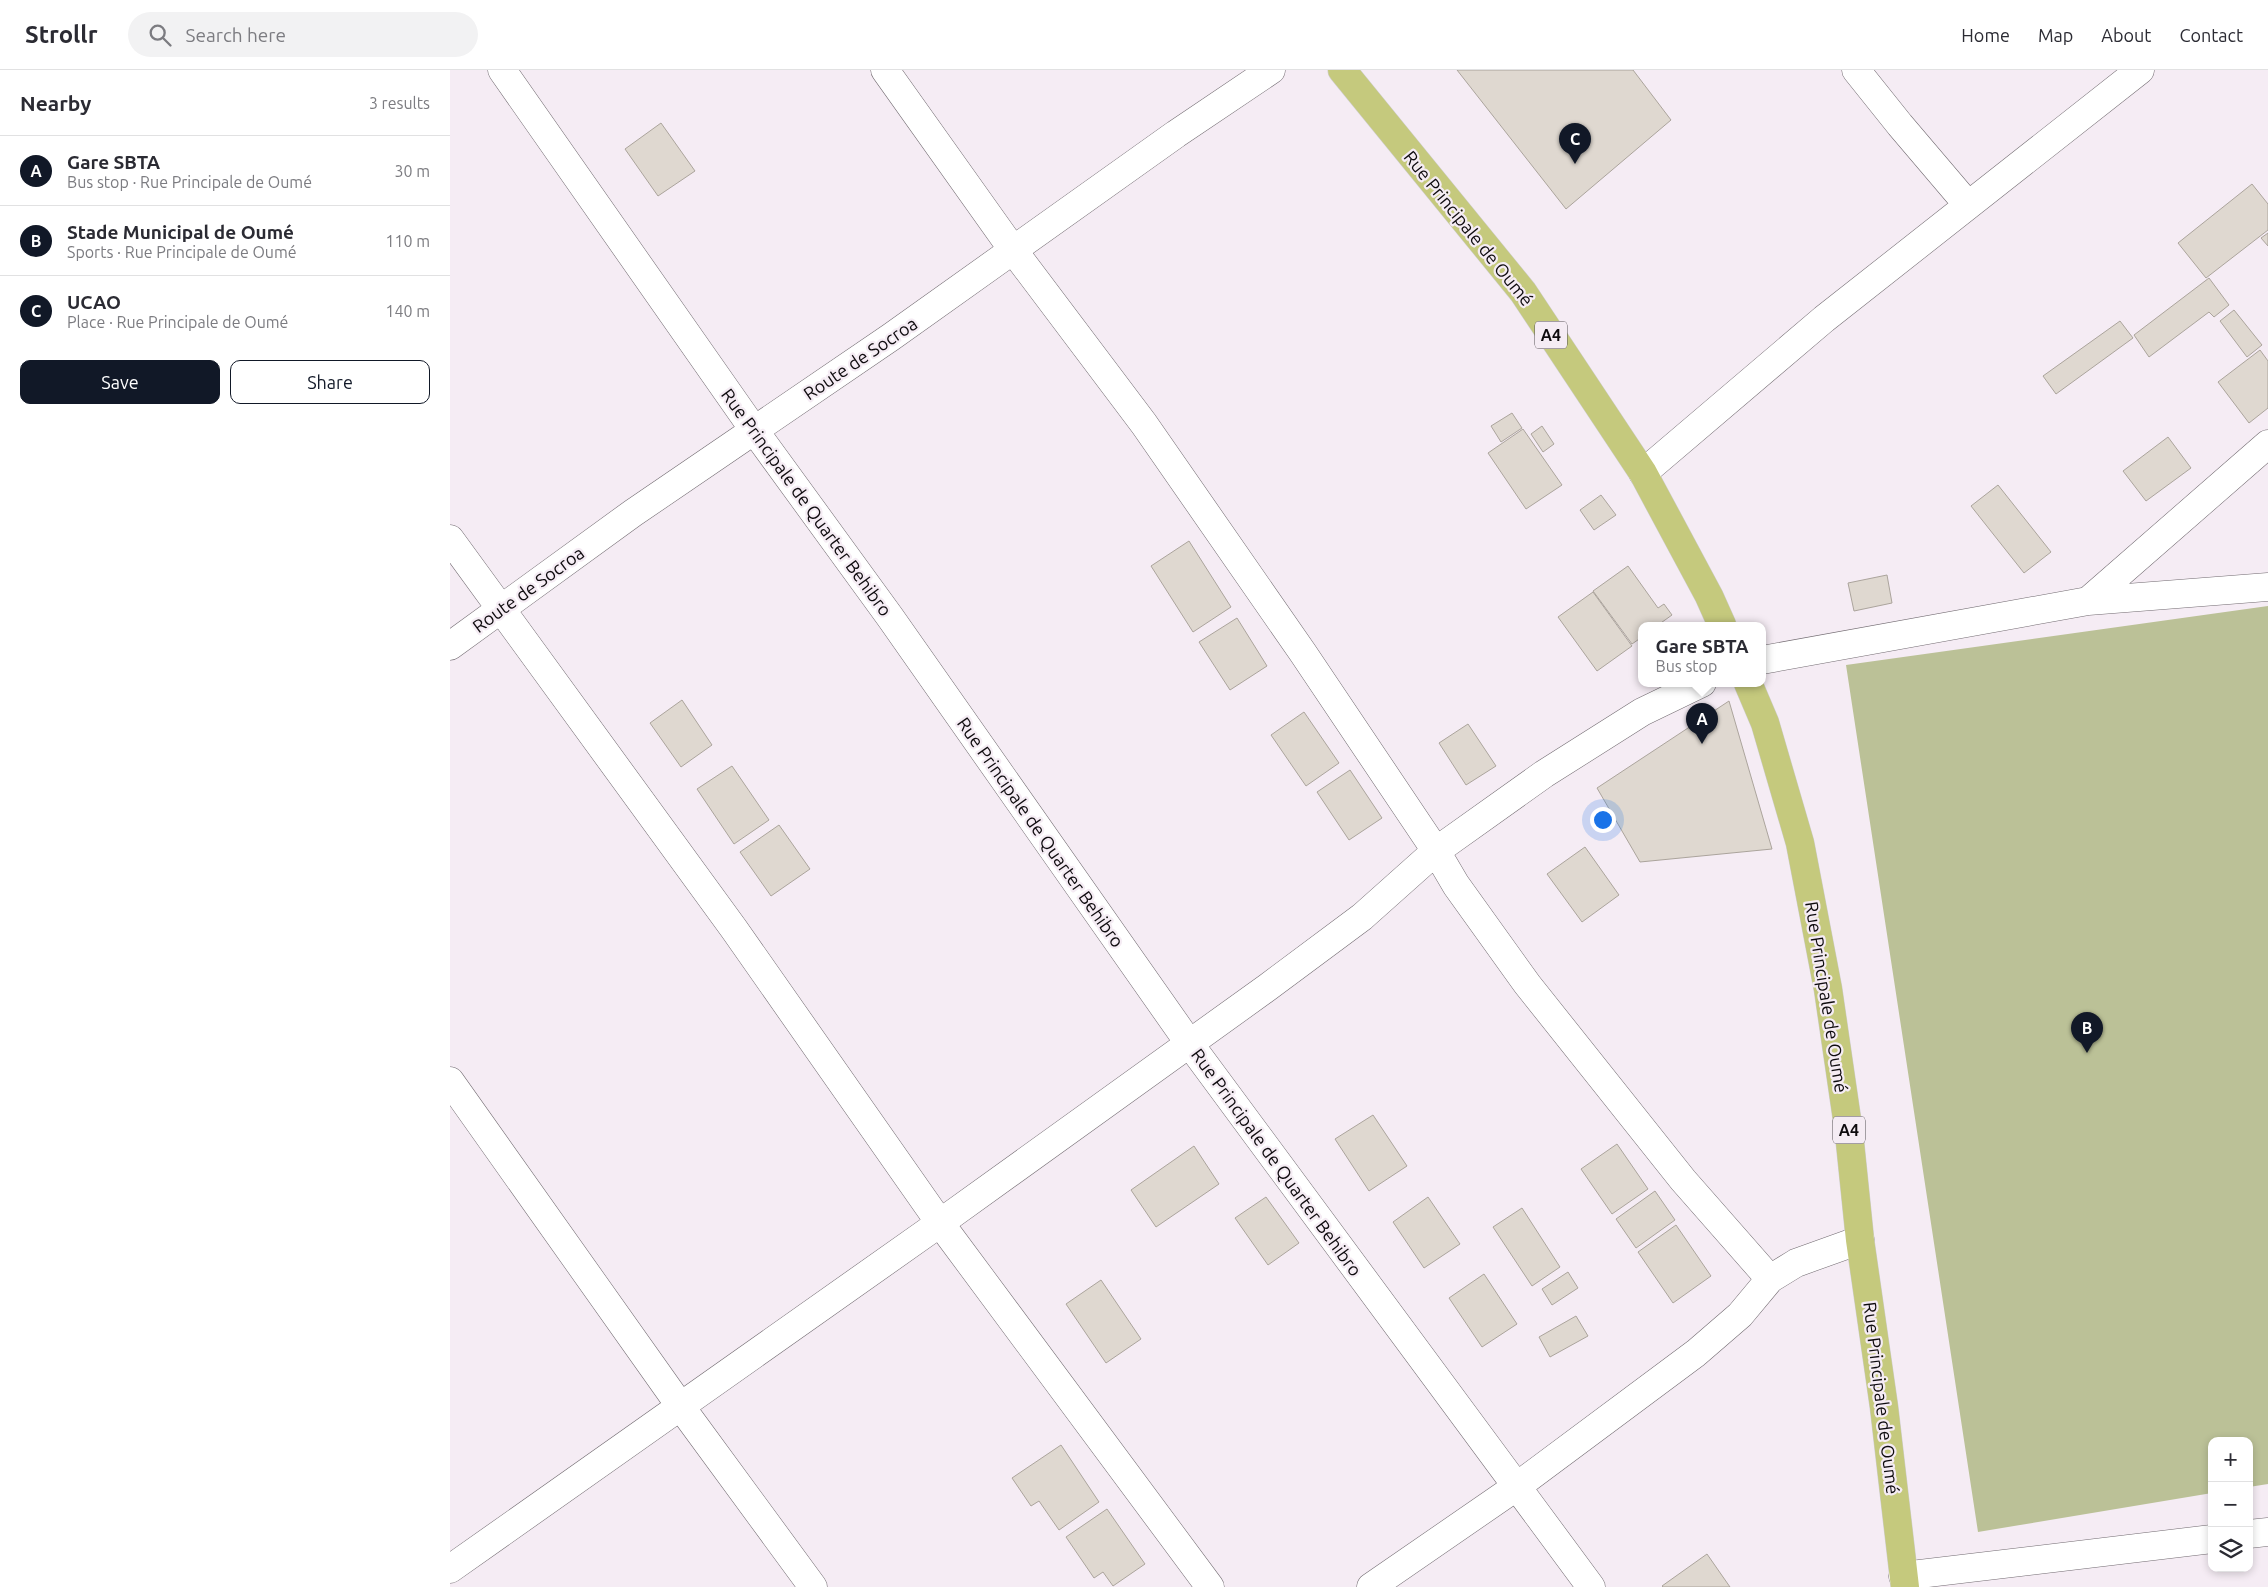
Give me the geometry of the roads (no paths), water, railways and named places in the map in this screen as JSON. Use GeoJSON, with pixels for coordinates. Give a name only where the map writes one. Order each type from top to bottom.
{"type":"FeatureCollection","features":[{"type":"Feature","properties":{"kind":"main road","name":"Rue Principale de Oumé"},"geometry":{"type":"LineString","coordinates":[[1342,70],[1523,292],[1643,473],[1709,596],[1721,622]]}},
{"type":"Feature","properties":{"kind":"main road","name":"Rue Principale de Oumé"},"geometry":{"type":"LineString","coordinates":[[1750,687],[1765,723],[1800,843],[1828,989],[1849,1133],[1860,1240],[1884,1407],[1904,1581]]}},
{"type":"Feature","properties":{"kind":"street","name":"Rue Principale de Quarter Behibro"},"geometry":{"type":"LineString","coordinates":[[502,70],[754,430],[890,617],[1189,1043],[1301,1192],[1591,1587]]}},
{"type":"Feature","properties":{"kind":"street"},"geometry":{"type":"LineString","coordinates":[[885,70],[1013,250],[1144,424],[1303,653],[1436,851],[1456,885],[1527,984],[1683,1180],[1770,1279]]}},
{"type":"Feature","properties":{"kind":"street","name":"Route de Socroa"},"geometry":{"type":"LineString","coordinates":[[450,646],[633,514],[891,338],[1270,70]]}},
{"type":"Feature","properties":{"kind":"street"},"geometry":{"type":"LineString","coordinates":[[1856,70],[1968,205]]}},
{"type":"Feature","properties":{"kind":"street"},"geometry":{"type":"LineString","coordinates":[[1643,473],[1824,319],[2140,70]]}},
{"type":"Feature","properties":{"kind":"street"},"geometry":{"type":"LineString","coordinates":[[2088,601],[2268,444]]}},
{"type":"Feature","properties":{"kind":"street"},"geometry":{"type":"LineString","coordinates":[[450,539],[734,929],[940,1223],[1210,1587]]}},
{"type":"Feature","properties":{"kind":"street"},"geometry":{"type":"LineString","coordinates":[[1766,659],[2088,601],[2268,588]]}},
{"type":"Feature","properties":{"kind":"street"},"geometry":{"type":"LineString","coordinates":[[450,1569],[681,1407],[1268,988],[1362,917],[1436,851],[1544,774],[1642,712],[1694,687]]}},
{"type":"Feature","properties":{"kind":"street"},"geometry":{"type":"LineString","coordinates":[[450,1081],[681,1407],[813,1587]]}},
{"type":"Feature","properties":{"kind":"street"},"geometry":{"type":"LineString","coordinates":[[1371,1587],[1516,1487],[1696,1352],[1740,1315],[1770,1279],[1796,1263],[1860,1240]]}},
{"type":"Feature","properties":{"kind":"street"},"geometry":{"type":"LineString","coordinates":[[2253,1534],[2268,1532]]}},
{"type":"Feature","properties":{"kind":"street"},"geometry":{"type":"LineString","coordinates":[[1904,1581],[2208,1540]]}},
{"type":"Feature","properties":{"kind":"place","name":"UCAO"},"geometry":{"type":"Point","coordinates":[1575,164]}},
{"type":"Feature","properties":{"kind":"place","name":"Gare SBTA"},"geometry":{"type":"Point","coordinates":[1702,744]}},
{"type":"Feature","properties":{"kind":"place","name":"Stade Municipal de Oumé"},"geometry":{"type":"Point","coordinates":[2087,1053]}}]}
